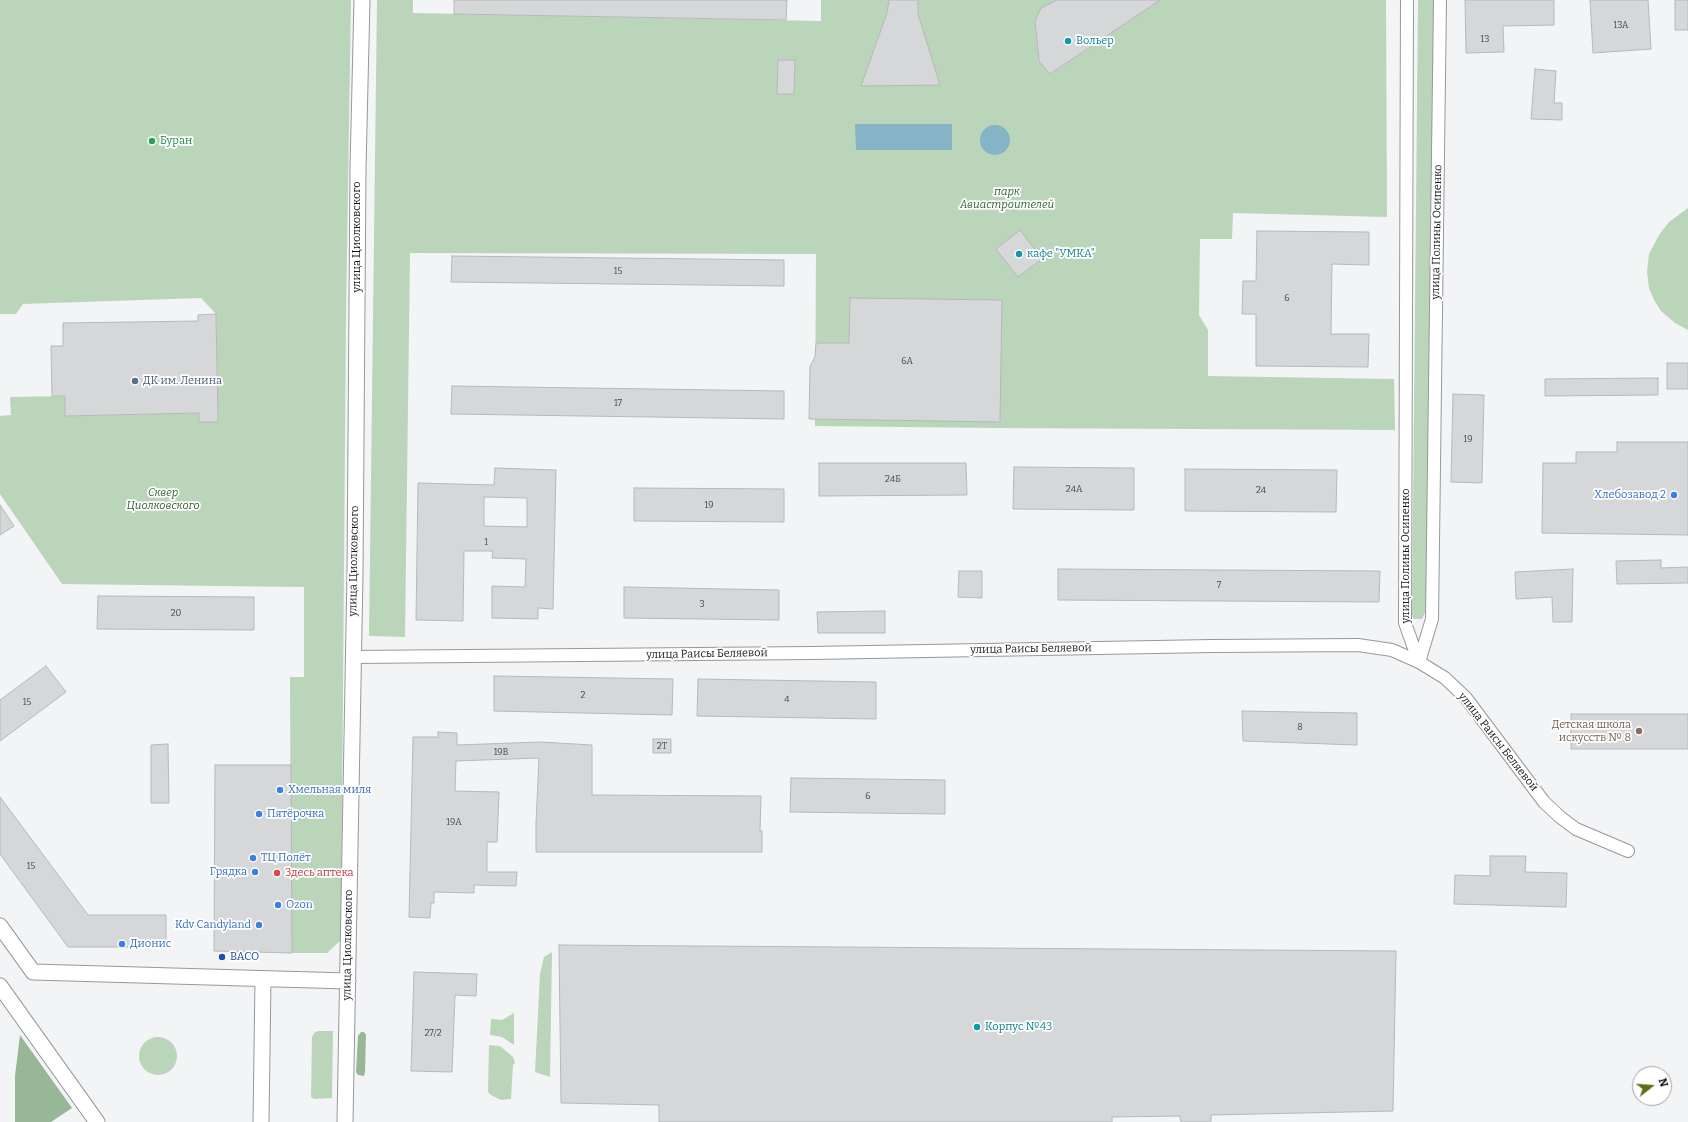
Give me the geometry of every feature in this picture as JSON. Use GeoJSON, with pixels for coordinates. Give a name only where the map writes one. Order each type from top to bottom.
{"type":"FeatureCollection","features":[{"type":"Feature","properties":{"kind":"street","name":"улица Циолковского"},"geometry":{"type":"LineString","coordinates":[[345,1122],[353,657],[358,168],[362,0]]}},
{"type":"Feature","properties":{"kind":"street","name":"улица Полины Осипенко"},"geometry":{"type":"LineString","coordinates":[[1407,0],[1405,622],[1419,662]]}},
{"type":"Feature","properties":{"kind":"street","name":"улица Полины Осипенко"},"geometry":{"type":"LineString","coordinates":[[1419,662],[1432,619],[1440,0]]}},
{"type":"Feature","properties":{"kind":"street","name":"улица Раисы Беляевой"},"geometry":{"type":"LineString","coordinates":[[353,657],[812,653],[1198,646],[1358,645],[1392,650],[1419,662],[1445,678],[1466,698],[1544,802],[1560,817],[1576,829],[1628,851]]}},
{"type":"Feature","properties":{"kind":"street"},"geometry":{"type":"LineString","coordinates":[[0,926],[33,972],[348,981]]}},
{"type":"Feature","properties":{"kind":"street"},"geometry":{"type":"LineString","coordinates":[[260,1122],[263,979]]}},
{"type":"Feature","properties":{"kind":"street"},"geometry":{"type":"LineString","coordinates":[[0,986],[97,1122]]}},
{"type":"Feature","properties":{"kind":"green space","name":"Сквер Циолковского"},"geometry":{"type":"Polygon","coordinates":[[[0,0],[351,0],[346,313],[341,940],[327,953],[291,953],[290,677],[304,677],[304,587],[62,584],[0,494],[0,416],[11,415],[10,397],[65,396],[65,416],[199,413],[199,422],[218,422],[216,314],[201,298],[23,304],[16,314],[0,314],[0,0]]]}},
{"type":"Feature","properties":{"kind":"green space","name":"парк Авиастроителей"},"geometry":{"type":"Polygon","coordinates":[[[377,0],[413,0],[413,13],[821,21],[821,0],[1386,0],[1387,217],[1233,213],[1232,239],[1200,239],[1199,315],[1208,330],[1208,376],[1394,379],[1395,430],[815,426],[816,254],[410,253],[405,637],[369,636],[377,0]]]}},
{"type":"Feature","properties":{"kind":"green space"},"geometry":{"type":"Polygon","coordinates":[[[1418,0],[1434,0],[1427,608],[1422,619],[1414,619],[1412,616],[1418,0]]]}},
{"type":"Feature","properties":{"kind":"green space"},"geometry":{"type":"Polygon","coordinates":[[[1688,208],[1688,330],[1675,323],[1661,311],[1649,288],[1647,272],[1649,254],[1659,235],[1669,222],[1688,208]]]}},
{"type":"Feature","properties":{"kind":"green space"},"geometry":{"type":"Polygon","coordinates":[[[552,952],[550,1077],[535,1072],[540,974],[544,957],[552,952]]]}},
{"type":"Feature","properties":{"kind":"green space"},"geometry":{"type":"Polygon","coordinates":[[[514,1013],[514,1045],[502,1037],[490,1035],[491,1019],[502,1020],[514,1013]]]}},
{"type":"Feature","properties":{"kind":"green space"},"geometry":{"type":"Polygon","coordinates":[[[318,1031],[333,1031],[332,1098],[314,1099],[311,1097],[312,1037],[314,1033],[318,1031]]]}},
{"type":"Feature","properties":{"kind":"green space"},"geometry":{"type":"Polygon","coordinates":[[[361,1032],[364,1032],[366,1035],[364,1076],[358,1075],[356,1072],[358,1036],[361,1032]]]}},
{"type":"Feature","properties":{"kind":"green space"},"geometry":{"type":"Polygon","coordinates":[[[20,1035],[72,1108],[51,1122],[15,1122],[15,1076],[20,1035]]]}},
{"type":"Feature","properties":{"kind":"green space"},"geometry":{"type":"Polygon","coordinates":[[[154,1037],[162,1037],[169,1040],[174,1045],[177,1056],[174,1067],[169,1072],[162,1075],[154,1075],[147,1072],[142,1067],[139,1060],[139,1052],[142,1045],[147,1040],[154,1037]]]}},
{"type":"Feature","properties":{"kind":"green space"},"geometry":{"type":"Polygon","coordinates":[[[489,1045],[500,1046],[513,1057],[515,1063],[513,1065],[511,1099],[501,1100],[488,1092],[489,1045]]]}},
{"type":"Feature","properties":{"kind":"water"},"geometry":{"type":"Polygon","coordinates":[[[855,124],[952,124],[952,150],[856,150],[855,124]]]}},
{"type":"Feature","properties":{"kind":"water"},"geometry":{"type":"Polygon","coordinates":[[[995,125],[1005,130],[1010,140],[1005,150],[995,155],[985,150],[980,140],[985,130],[995,125]]]}},
{"type":"Feature","properties":{"kind":"building"},"geometry":{"type":"Polygon","coordinates":[[[454,0],[787,0],[786,20],[454,14],[454,0]]]}},
{"type":"Feature","properties":{"kind":"building"},"geometry":{"type":"Polygon","coordinates":[[[889,0],[918,0],[918,14],[940,85],[861,86],[887,13],[889,0]]]}},
{"type":"Feature","properties":{"kind":"building","name":"Вольер"},"geometry":{"type":"Polygon","coordinates":[[[1057,0],[1160,0],[1050,74],[1039,61],[1035,21],[1041,8],[1057,0]]]}},
{"type":"Feature","properties":{"kind":"building"},"geometry":{"type":"Polygon","coordinates":[[[1465,0],[1554,0],[1554,25],[1503,26],[1504,52],[1466,53],[1465,0]]]}},
{"type":"Feature","properties":{"kind":"building"},"geometry":{"type":"Polygon","coordinates":[[[1590,0],[1648,0],[1651,49],[1593,53],[1590,0]]]}},
{"type":"Feature","properties":{"kind":"building"},"geometry":{"type":"Polygon","coordinates":[[[1675,0],[1688,0],[1688,30],[1675,30],[1675,0]]]}},
{"type":"Feature","properties":{"kind":"building"},"geometry":{"type":"Polygon","coordinates":[[[778,60],[795,60],[794,94],[777,94],[778,60]]]}},
{"type":"Feature","properties":{"kind":"building"},"geometry":{"type":"Polygon","coordinates":[[[1535,69],[1556,71],[1554,103],[1562,103],[1562,120],[1531,119],[1535,69]]]}},
{"type":"Feature","properties":{"kind":"building","name":"кафе \"УМКА\""},"geometry":{"type":"Polygon","coordinates":[[[1020,230],[1042,259],[1018,277],[996,249],[1020,230]]]}},
{"type":"Feature","properties":{"kind":"building"},"geometry":{"type":"Polygon","coordinates":[[[1257,231],[1369,232],[1369,265],[1332,264],[1331,334],[1369,334],[1368,367],[1256,366],[1256,314],[1242,314],[1243,281],[1256,281],[1257,231]]]}},
{"type":"Feature","properties":{"kind":"building"},"geometry":{"type":"Polygon","coordinates":[[[452,256],[784,260],[784,286],[451,282],[452,256]]]}},
{"type":"Feature","properties":{"kind":"building"},"geometry":{"type":"Polygon","coordinates":[[[850,298],[1002,300],[1000,422],[809,419],[810,366],[815,357],[816,343],[849,343],[850,298]]]}},
{"type":"Feature","properties":{"kind":"building","name":"ДК им. Ленина"},"geometry":{"type":"Polygon","coordinates":[[[216,314],[218,422],[199,422],[199,413],[65,416],[65,396],[52,396],[51,346],[63,346],[63,323],[198,321],[198,315],[216,314]]]}},
{"type":"Feature","properties":{"kind":"building"},"geometry":{"type":"Polygon","coordinates":[[[1667,363],[1688,363],[1688,389],[1667,389],[1667,363]]]}},
{"type":"Feature","properties":{"kind":"building"},"geometry":{"type":"Polygon","coordinates":[[[1658,378],[1658,395],[1545,396],[1545,379],[1658,378]]]}},
{"type":"Feature","properties":{"kind":"building"},"geometry":{"type":"Polygon","coordinates":[[[452,386],[784,391],[784,419],[451,414],[452,386]]]}},
{"type":"Feature","properties":{"kind":"building"},"geometry":{"type":"Polygon","coordinates":[[[1453,394],[1484,395],[1482,483],[1451,482],[1453,394]]]}},
{"type":"Feature","properties":{"kind":"building"},"geometry":{"type":"Polygon","coordinates":[[[1617,442],[1688,442],[1688,535],[1542,533],[1543,463],[1576,463],[1576,452],[1617,452],[1617,442]]]}},
{"type":"Feature","properties":{"kind":"building"},"geometry":{"type":"Polygon","coordinates":[[[819,463],[966,463],[967,495],[819,496],[819,463]]]}},
{"type":"Feature","properties":{"kind":"building"},"geometry":{"type":"Polygon","coordinates":[[[1014,467],[1134,468],[1134,510],[1013,509],[1014,467]]]}},
{"type":"Feature","properties":{"kind":"building"},"geometry":{"type":"Polygon","coordinates":[[[495,468],[556,470],[553,609],[538,608],[538,619],[492,618],[492,586],[525,587],[526,559],[492,558],[493,551],[464,551],[463,621],[416,620],[418,483],[494,485],[495,468]],[[484,497],[484,526],[527,527],[527,498],[484,497]]]}},
{"type":"Feature","properties":{"kind":"building"},"geometry":{"type":"Polygon","coordinates":[[[1185,469],[1337,470],[1336,512],[1185,511],[1185,469]]]}},
{"type":"Feature","properties":{"kind":"building"},"geometry":{"type":"Polygon","coordinates":[[[634,488],[784,489],[784,522],[634,521],[634,488]]]}},
{"type":"Feature","properties":{"kind":"building"},"geometry":{"type":"Polygon","coordinates":[[[0,505],[14,526],[0,535],[0,505]]]}},
{"type":"Feature","properties":{"kind":"building"},"geometry":{"type":"Polygon","coordinates":[[[1661,560],[1661,568],[1688,567],[1688,583],[1617,584],[1616,561],[1661,560]]]}},
{"type":"Feature","properties":{"kind":"building"},"geometry":{"type":"Polygon","coordinates":[[[1058,569],[1380,571],[1379,602],[1058,600],[1058,569]]]}},
{"type":"Feature","properties":{"kind":"building"},"geometry":{"type":"Polygon","coordinates":[[[1573,569],[1572,622],[1553,622],[1552,597],[1516,599],[1515,572],[1573,569]]]}},
{"type":"Feature","properties":{"kind":"building"},"geometry":{"type":"Polygon","coordinates":[[[959,571],[982,571],[982,598],[958,597],[959,571]]]}},
{"type":"Feature","properties":{"kind":"building"},"geometry":{"type":"Polygon","coordinates":[[[624,587],[779,590],[779,620],[624,618],[624,587]]]}},
{"type":"Feature","properties":{"kind":"building"},"geometry":{"type":"Polygon","coordinates":[[[98,596],[254,597],[254,630],[97,629],[98,596]]]}},
{"type":"Feature","properties":{"kind":"building"},"geometry":{"type":"Polygon","coordinates":[[[885,611],[885,633],[818,633],[817,612],[885,611]]]}},
{"type":"Feature","properties":{"kind":"building"},"geometry":{"type":"Polygon","coordinates":[[[46,666],[66,692],[0,741],[0,700],[46,666]]]}},
{"type":"Feature","properties":{"kind":"building"},"geometry":{"type":"Polygon","coordinates":[[[494,676],[673,679],[672,715],[494,711],[494,676]]]}},
{"type":"Feature","properties":{"kind":"building"},"geometry":{"type":"Polygon","coordinates":[[[698,679],[876,682],[876,719],[697,716],[698,679]]]}},
{"type":"Feature","properties":{"kind":"building"},"geometry":{"type":"Polygon","coordinates":[[[1242,711],[1357,713],[1357,745],[1243,741],[1242,711]]]}},
{"type":"Feature","properties":{"kind":"building"},"geometry":{"type":"Polygon","coordinates":[[[1571,714],[1688,714],[1688,749],[1571,749],[1571,714]]]}},
{"type":"Feature","properties":{"kind":"building"},"geometry":{"type":"Polygon","coordinates":[[[438,732],[457,733],[457,745],[540,742],[592,745],[592,795],[761,796],[760,831],[762,831],[762,852],[536,852],[539,758],[456,761],[455,791],[499,792],[497,842],[487,842],[487,872],[517,872],[516,886],[474,885],[474,893],[434,892],[434,903],[431,903],[430,918],[409,917],[413,737],[438,737],[438,732]]]}},
{"type":"Feature","properties":{"kind":"building"},"geometry":{"type":"Polygon","coordinates":[[[653,739],[671,739],[671,753],[653,753],[653,739]]]}},
{"type":"Feature","properties":{"kind":"building"},"geometry":{"type":"Polygon","coordinates":[[[168,744],[169,803],[151,803],[151,745],[168,744]]]}},
{"type":"Feature","properties":{"kind":"building","name":"ТЦ Полёт"},"geometry":{"type":"Polygon","coordinates":[[[215,765],[291,765],[292,953],[214,951],[215,765]]]}},
{"type":"Feature","properties":{"kind":"building"},"geometry":{"type":"Polygon","coordinates":[[[791,778],[945,780],[945,814],[790,812],[791,778]]]}},
{"type":"Feature","properties":{"kind":"building"},"geometry":{"type":"Polygon","coordinates":[[[0,797],[88,915],[166,915],[166,947],[68,947],[0,854],[0,797]]]}},
{"type":"Feature","properties":{"kind":"building"},"geometry":{"type":"Polygon","coordinates":[[[1490,856],[1526,856],[1525,872],[1567,873],[1566,907],[1454,904],[1455,875],[1490,876],[1490,856]]]}},
{"type":"Feature","properties":{"kind":"building","name":"Корпус №43"},"geometry":{"type":"Polygon","coordinates":[[[559,945],[1396,951],[1393,1111],[1211,1115],[1211,1122],[1181,1122],[1180,1116],[1112,1117],[1112,1122],[659,1122],[659,1105],[561,1103],[559,945]]]}},
{"type":"Feature","properties":{"kind":"building"},"geometry":{"type":"Polygon","coordinates":[[[414,972],[477,974],[476,996],[455,995],[452,1072],[411,1071],[414,972]]]}},
{"type":"Feature","properties":{"kind":"place","name":"Вольер"},"geometry":{"type":"Point","coordinates":[1068,41]}},
{"type":"Feature","properties":{"kind":"place","name":"Буран"},"geometry":{"type":"Point","coordinates":[152,141]}},
{"type":"Feature","properties":{"kind":"place","name":"кафе \"УМКА\""},"geometry":{"type":"Point","coordinates":[1019,254]}},
{"type":"Feature","properties":{"kind":"place","name":"ДК им. Ленина"},"geometry":{"type":"Point","coordinates":[135,381]}},
{"type":"Feature","properties":{"kind":"place","name":"Хлебозавод 2"},"geometry":{"type":"Point","coordinates":[1674,495]}},
{"type":"Feature","properties":{"kind":"place","name":"Детская школа искусств № 8"},"geometry":{"type":"Point","coordinates":[1639,731]}},
{"type":"Feature","properties":{"kind":"place","name":"Хмельная миля"},"geometry":{"type":"Point","coordinates":[280,790]}},
{"type":"Feature","properties":{"kind":"place","name":"Пятёрочка"},"geometry":{"type":"Point","coordinates":[259,814]}},
{"type":"Feature","properties":{"kind":"place","name":"ТЦ Полёт"},"geometry":{"type":"Point","coordinates":[253,858]}},
{"type":"Feature","properties":{"kind":"place","name":"Грядка"},"geometry":{"type":"Point","coordinates":[255,872]}},
{"type":"Feature","properties":{"kind":"place","name":"Здесь аптека"},"geometry":{"type":"Point","coordinates":[277,873]}},
{"type":"Feature","properties":{"kind":"place","name":"Ozon"},"geometry":{"type":"Point","coordinates":[278,905]}},
{"type":"Feature","properties":{"kind":"place","name":"Kdv Candyland"},"geometry":{"type":"Point","coordinates":[259,925]}},
{"type":"Feature","properties":{"kind":"place","name":"Дионис"},"geometry":{"type":"Point","coordinates":[122,944]}},
{"type":"Feature","properties":{"kind":"place","name":"ВАСО"},"geometry":{"type":"Point","coordinates":[222,957]}},
{"type":"Feature","properties":{"kind":"place","name":"Корпус №43"},"geometry":{"type":"Point","coordinates":[977,1027]}}]}
